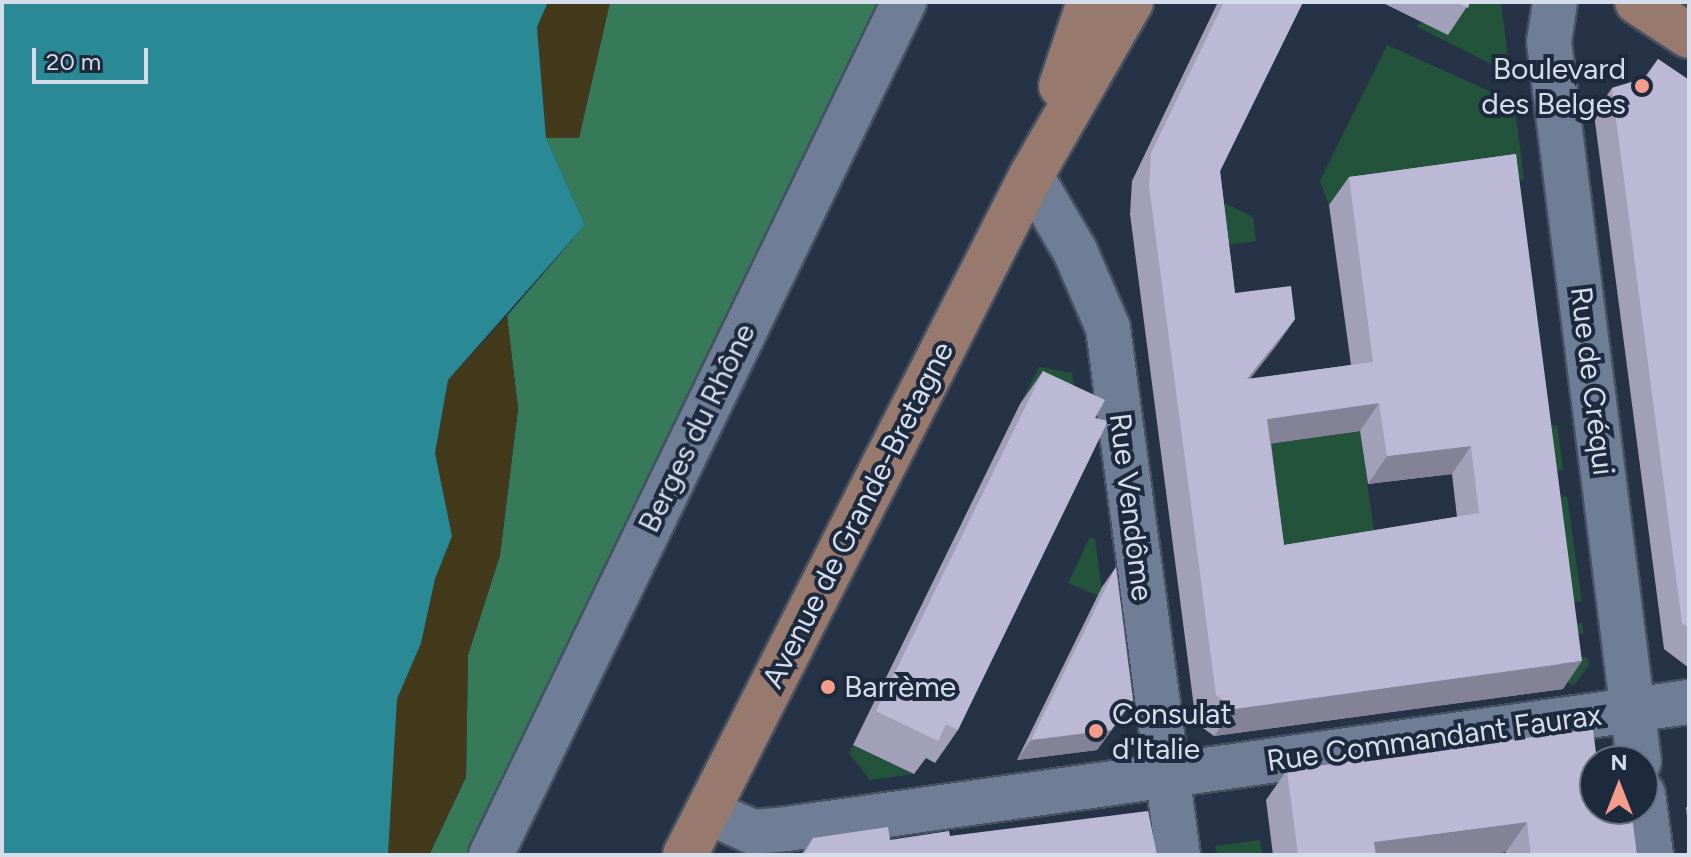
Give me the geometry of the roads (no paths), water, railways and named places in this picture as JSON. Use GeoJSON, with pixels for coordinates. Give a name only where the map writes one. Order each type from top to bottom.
{"type":"FeatureCollection","features":[{"type":"Feature","properties":{"kind":"main road"},"geometry":{"type":"LineString","coordinates":[[1031,176],[1089,2]]}},
{"type":"Feature","properties":{"kind":"main road","name":"Avenue de Grande-Bretagne"},"geometry":{"type":"LineString","coordinates":[[1031,176],[1106,2]]}},
{"type":"Feature","properties":{"kind":"main road","name":"Avenue de Grande-Bretagne"},"geometry":{"type":"LineString","coordinates":[[685,855],[1031,176],[1131,2]]}},
{"type":"Feature","properties":{"kind":"main road"},"geometry":{"type":"LineString","coordinates":[[1637,2],[1689,36]]}},
{"type":"Feature","properties":{"kind":"street","name":"Berges du Rhône"},"geometry":{"type":"LineString","coordinates":[[491,855],[904,2]]}},
{"type":"Feature","properties":{"kind":"street","name":"Rue de Créqui"},"geometry":{"type":"LineString","coordinates":[[1555,2],[1549,42],[1637,745]]}},
{"type":"Feature","properties":{"kind":"street","name":"Rue Vendôme"},"geometry":{"type":"LineString","coordinates":[[1031,176],[1075,251],[1108,328],[1178,855]]}},
{"type":"Feature","properties":{"kind":"street","name":"Rue Commandant Faurax"},"geometry":{"type":"LineString","coordinates":[[708,812],[753,832],[1167,777],[1689,702]]}},
{"type":"Feature","properties":{"kind":"street"},"geometry":{"type":"LineString","coordinates":[[1647,825],[1651,855]]}},
{"type":"Feature","properties":{"kind":"place","name":"Boulevard des Belges"},"geometry":{"type":"Point","coordinates":[1642,86]}},
{"type":"Feature","properties":{"kind":"place","name":"Barrème"},"geometry":{"type":"Point","coordinates":[828,687]}},
{"type":"Feature","properties":{"kind":"place","name":"Consulat d'Italie"},"geometry":{"type":"Point","coordinates":[1096,731]}}]}
